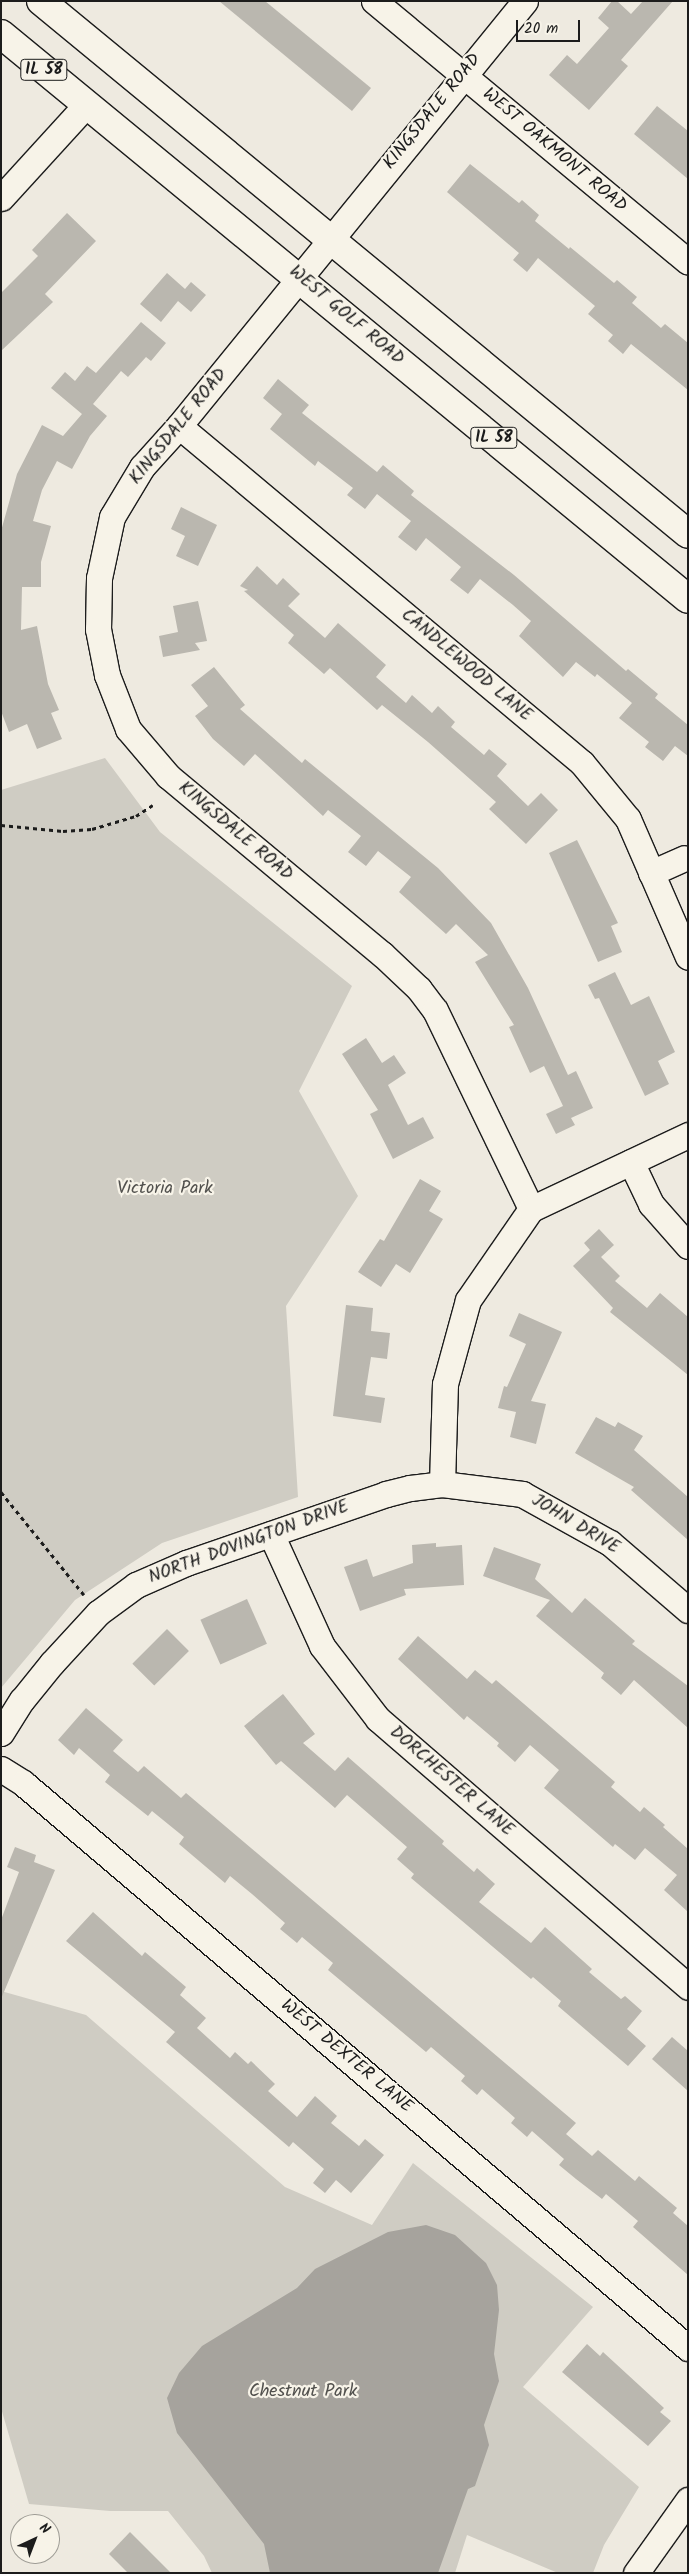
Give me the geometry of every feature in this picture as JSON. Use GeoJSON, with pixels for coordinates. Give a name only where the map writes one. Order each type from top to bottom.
{"type":"FeatureCollection","features":[{"type":"Feature","properties":{"kind":"main road","name":"IL 58"},"geometry":{"type":"LineString","coordinates":[[42,1],[329,240],[688,534]]}},
{"type":"Feature","properties":{"kind":"main road","name":"WEST GOLF ROAD"},"geometry":{"type":"LineString","coordinates":[[1,34],[299,277],[688,599]]}},
{"type":"Feature","properties":{"kind":"street","name":"WEST OAKMONT ROAD"},"geometry":{"type":"LineString","coordinates":[[374,1],[688,262]]}},
{"type":"Feature","properties":{"kind":"street","name":"KINGSDALE ROAD"},"geometry":{"type":"LineString","coordinates":[[525,1],[179,426],[142,467],[112,516],[99,578],[98,629],[101,655],[128,729],[168,776],[382,954],[419,989],[448,1033],[530,1209]]}},
{"type":"Feature","properties":{"kind":"street"},"geometry":{"type":"LineString","coordinates":[[1,198],[86,105]]}},
{"type":"Feature","properties":{"kind":"street","name":"CANDLEWOOD LANE"},"geometry":{"type":"LineString","coordinates":[[179,426],[582,763],[628,819],[688,957]]}},
{"type":"Feature","properties":{"kind":"street"},"geometry":{"type":"LineString","coordinates":[[651,873],[684,858]]}},
{"type":"Feature","properties":{"kind":"street"},"geometry":{"type":"LineString","coordinates":[[442,1484],[445,1384],[468,1300],[530,1209],[688,1135]]}},
{"type":"Feature","properties":{"kind":"street"},"geometry":{"type":"LineString","coordinates":[[631,1162],[652,1204],[688,1246]]}},
{"type":"Feature","properties":{"kind":"street","name":"NORTH DOVINGTON DRIVE"},"geometry":{"type":"LineString","coordinates":[[1,1733],[22,1700],[98,1613],[154,1576],[386,1494],[442,1484]]}},
{"type":"Feature","properties":{"kind":"street","name":"JOHN DRIVE"},"geometry":{"type":"LineString","coordinates":[[442,1484],[522,1494],[610,1542],[688,1610]]}},
{"type":"Feature","properties":{"kind":"street","name":"DORCHESTER LANE"},"geometry":{"type":"LineString","coordinates":[[271,1534],[322,1646],[378,1719],[688,1987]]}},
{"type":"Feature","properties":{"kind":"street","name":"WEST DEXTER LANE"},"geometry":{"type":"LineString","coordinates":[[1,1769],[23,1783],[688,2348]]}},
{"type":"Feature","properties":{"kind":"street"},"geometry":{"type":"LineString","coordinates":[[636,2573],[685,2510]]}},
{"type":"Feature","properties":{"kind":"path"},"geometry":{"type":"LineString","coordinates":[[1,825],[63,831],[92,828],[122,821],[153,805]]}},
{"type":"Feature","properties":{"kind":"path"},"geometry":{"type":"LineString","coordinates":[[1,1492],[98,1613]]}},
{"type":"Feature","properties":{"kind":"green space","name":"Victoria Park"},"geometry":{"type":"Polygon","coordinates":[[[105,758],[160,832],[352,986],[299,1091],[358,1196],[286,1306],[298,1497],[162,1543],[75,1600],[1,1688],[1,790],[105,758]]]}},
{"type":"Feature","properties":{"kind":"green space","name":"Chestnut Park"},"geometry":{"type":"Polygon","coordinates":[[[1,1991],[86,2015],[285,2187],[372,2225],[413,2163],[593,2307],[523,2387],[639,2487],[604,2545],[593,2573],[558,2573],[467,2535],[455,2573],[212,2573],[204,2556],[168,2511],[110,2511],[29,2504],[1,2408],[1,1991]]]}},
{"type":"Feature","properties":{"kind":"shaded area"},"geometry":{"type":"Polygon","coordinates":[[[426,2225],[455,2235],[486,2263],[497,2285],[499,2310],[494,2354],[499,2381],[484,2425],[489,2445],[475,2486],[468,2489],[438,2573],[270,2573],[264,2544],[177,2433],[167,2398],[179,2373],[202,2346],[297,2288],[315,2269],[388,2232],[426,2225]]]}},
{"type":"Feature","properties":{"kind":"building"},"geometry":{"type":"Polygon","coordinates":[[[219,1],[265,1],[371,88],[352,111],[219,1]]]}},
{"type":"Feature","properties":{"kind":"building"},"geometry":{"type":"Polygon","coordinates":[[[612,1],[617,1],[631,14],[643,1],[673,1],[621,60],[628,66],[589,110],[549,75],[567,55],[577,64],[609,28],[598,18],[612,1]]]}},
{"type":"Feature","properties":{"kind":"building"},"geometry":{"type":"Polygon","coordinates":[[[657,106],[688,131],[688,179],[634,134],[657,106]]]}},
{"type":"Feature","properties":{"kind":"building"},"geometry":{"type":"Polygon","coordinates":[[[470,164],[519,203],[522,200],[539,215],[535,221],[569,249],[570,247],[614,283],[617,280],[637,297],[632,303],[661,328],[665,324],[688,343],[688,390],[631,344],[623,354],[608,341],[613,335],[588,314],[595,306],[538,258],[527,272],[513,260],[519,253],[447,192],[470,164]]]}},
{"type":"Feature","properties":{"kind":"building"},"geometry":{"type":"Polygon","coordinates":[[[67,213],[96,241],[45,294],[53,302],[1,351],[1,293],[38,256],[32,250],[67,213]]]}},
{"type":"Feature","properties":{"kind":"building"},"geometry":{"type":"Polygon","coordinates":[[[167,273],[185,289],[191,282],[206,295],[191,312],[178,301],[161,322],[140,304],[167,273]]]}},
{"type":"Feature","properties":{"kind":"building"},"geometry":{"type":"Polygon","coordinates":[[[141,322],[166,343],[151,361],[146,357],[128,377],[121,371],[93,404],[107,416],[90,436],[72,469],[57,461],[42,490],[33,521],[51,526],[41,562],[41,587],[22,587],[21,630],[37,626],[48,684],[59,710],[51,713],[62,739],[37,749],[27,724],[9,732],[1,711],[1,531],[17,474],[42,425],[63,436],[82,414],[51,388],[65,372],[75,381],[87,366],[96,373],[141,322]]]}},
{"type":"Feature","properties":{"kind":"building"},"geometry":{"type":"Polygon","coordinates":[[[278,379],[309,405],[302,413],[377,472],[383,465],[414,491],[411,495],[514,575],[626,671],[628,669],[658,694],[655,698],[688,725],[688,756],[675,746],[663,761],[645,747],[649,742],[619,718],[632,703],[597,674],[595,677],[576,662],[563,677],[519,636],[531,621],[513,605],[480,579],[468,594],[450,580],[461,567],[426,538],[416,551],[398,537],[411,521],[377,494],[365,509],[347,495],[353,488],[318,461],[315,466],[270,429],[282,414],[263,398],[278,379]]]}},
{"type":"Feature","properties":{"kind":"building"},"geometry":{"type":"Polygon","coordinates":[[[181,507],[217,525],[198,566],[176,556],[185,536],[171,529],[181,507]]]}},
{"type":"Feature","properties":{"kind":"building"},"geometry":{"type":"Polygon","coordinates":[[[257,566],[277,585],[283,578],[300,594],[288,606],[325,638],[338,623],[386,665],[376,677],[406,703],[412,695],[432,713],[438,706],[455,722],[451,727],[484,755],[489,749],[507,764],[497,776],[528,806],[541,793],[558,810],[526,844],[489,809],[496,802],[428,742],[382,705],[377,710],[330,668],[324,674],[288,643],[294,635],[244,591],[248,590],[240,586],[257,566]]]}},
{"type":"Feature","properties":{"kind":"building"},"geometry":{"type":"Polygon","coordinates":[[[198,601],[207,641],[195,643],[200,650],[163,657],[159,636],[178,632],[173,606],[198,601]]]}},
{"type":"Feature","properties":{"kind":"building"},"geometry":{"type":"Polygon","coordinates":[[[214,667],[245,705],[240,709],[302,763],[305,759],[438,868],[491,923],[528,988],[568,1075],[576,1071],[593,1108],[571,1118],[575,1125],[556,1134],[546,1114],[563,1106],[544,1066],[530,1073],[509,1027],[514,1025],[475,962],[488,955],[456,924],[446,934],[399,892],[411,877],[378,851],[366,866],[348,852],[361,836],[328,810],[323,816],[255,754],[244,766],[213,739],[195,716],[208,706],[191,685],[214,667]]]}},
{"type":"Feature","properties":{"kind":"building"},"geometry":{"type":"Polygon","coordinates":[[[577,840],[618,923],[611,926],[622,952],[598,962],[549,853],[577,840]]]}},
{"type":"Feature","properties":{"kind":"building"},"geometry":{"type":"Polygon","coordinates":[[[615,972],[631,1005],[649,996],[675,1052],[658,1061],[669,1084],[645,1096],[599,998],[595,999],[588,985],[615,972]]]}},
{"type":"Feature","properties":{"kind":"building"},"geometry":{"type":"Polygon","coordinates":[[[366,1038],[382,1063],[394,1055],[406,1073],[388,1085],[408,1125],[423,1117],[434,1138],[393,1159],[370,1114],[378,1110],[342,1054],[366,1038]]]}},
{"type":"Feature","properties":{"kind":"building"},"geometry":{"type":"Polygon","coordinates":[[[420,1179],[441,1191],[429,1211],[443,1219],[410,1273],[396,1264],[381,1287],[358,1272],[380,1239],[384,1241],[420,1179]]]}},
{"type":"Feature","properties":{"kind":"building"},"geometry":{"type":"Polygon","coordinates":[[[599,1229],[614,1245],[601,1257],[620,1276],[615,1281],[647,1308],[660,1293],[688,1317],[688,1375],[610,1312],[613,1308],[573,1266],[590,1250],[584,1243],[599,1229]]]}},
{"type":"Feature","properties":{"kind":"building"},"geometry":{"type":"Polygon","coordinates":[[[346,1305],[373,1308],[371,1331],[390,1333],[387,1359],[371,1357],[365,1395],[385,1398],[381,1423],[333,1416],[346,1305]]]}},
{"type":"Feature","properties":{"kind":"building"},"geometry":{"type":"Polygon","coordinates":[[[519,1313],[562,1332],[531,1401],[546,1404],[536,1444],[510,1437],[516,1412],[498,1408],[504,1386],[507,1387],[526,1344],[509,1336],[519,1313]]]}},
{"type":"Feature","properties":{"kind":"building"},"geometry":{"type":"Polygon","coordinates":[[[596,1417],[615,1427],[618,1422],[643,1436],[634,1450],[688,1497],[688,1540],[631,1490],[634,1487],[575,1453],[596,1417]]]}},
{"type":"Feature","properties":{"kind":"building"},"geometry":{"type":"Polygon","coordinates":[[[436,1543],[436,1547],[462,1545],[464,1585],[404,1589],[406,1595],[360,1611],[344,1567],[367,1559],[373,1577],[413,1563],[412,1545],[436,1543]]]}},
{"type":"Feature","properties":{"kind":"building"},"geometry":{"type":"Polygon","coordinates":[[[494,1547],[541,1564],[535,1579],[572,1613],[585,1598],[635,1641],[632,1644],[688,1686],[688,1728],[634,1680],[621,1695],[601,1678],[604,1673],[536,1616],[550,1600],[483,1576],[494,1547]]]}},
{"type":"Feature","properties":{"kind":"building"},"geometry":{"type":"Polygon","coordinates":[[[247,1599],[267,1644],[220,1665],[200,1620],[247,1599]]]}},
{"type":"Feature","properties":{"kind":"building"},"geometry":{"type":"Polygon","coordinates":[[[167,1629],[189,1651],[154,1686],[132,1664],[167,1629]]]}},
{"type":"Feature","properties":{"kind":"building"},"geometry":{"type":"Polygon","coordinates":[[[418,1636],[467,1679],[475,1670],[492,1684],[496,1680],[615,1782],[611,1787],[640,1812],[644,1807],[665,1825],[663,1827],[688,1849],[688,1912],[664,1890],[677,1875],[645,1848],[635,1860],[615,1844],[613,1847],[544,1788],[559,1770],[530,1745],[515,1762],[497,1746],[499,1743],[467,1716],[464,1720],[398,1659],[418,1636]]]}},
{"type":"Feature","properties":{"kind":"building"},"geometry":{"type":"Polygon","coordinates":[[[283,1694],[315,1734],[303,1743],[335,1771],[348,1757],[444,1841],[442,1844],[474,1872],[477,1868],[495,1884],[479,1902],[531,1943],[545,1927],[592,1969],[589,1972],[621,1999],[625,1996],[642,2011],[627,2029],[646,2046],[628,2066],[558,2006],[561,2001],[533,1977],[531,1979],[411,1878],[414,1874],[397,1859],[407,1847],[347,1795],[335,1808],[281,1761],[276,1765],[244,1726],[283,1694]]]}},
{"type":"Feature","properties":{"kind":"building"},"geometry":{"type":"Polygon","coordinates":[[[86,1708],[123,1740],[113,1751],[138,1772],[144,1766],[181,1798],[186,1793],[576,2123],[566,2134],[592,2156],[598,2150],[635,2181],[639,2176],[677,2208],[673,2213],[688,2226],[688,2275],[633,2227],[638,2221],[606,2194],[602,2199],[559,2165],[564,2159],[532,2131],[527,2137],[511,2123],[515,2118],[482,2089],[477,2095],[461,2081],[465,2076],[431,2047],[426,2052],[328,1970],[333,1963],[302,1937],[297,1943],[280,1929],[285,1923],[252,1894],[230,1876],[225,1883],[179,1844],[184,1837],[152,1811],[148,1816],[105,1782],[110,1775],[79,1748],[74,1755],[58,1740],[86,1708]]]}},
{"type":"Feature","properties":{"kind":"building"},"geometry":{"type":"Polygon","coordinates":[[[15,1847],[36,1855],[34,1862],[55,1870],[1,1999],[1,1920],[19,1872],[7,1867],[15,1847]]]}},
{"type":"Feature","properties":{"kind":"building"},"geometry":{"type":"Polygon","coordinates":[[[93,1912],[142,1956],[145,1952],[186,1987],[180,1995],[206,2018],[197,2028],[230,2058],[235,2052],[248,2064],[251,2061],[275,2084],[268,2091],[297,2117],[315,2096],[337,2116],[331,2123],[359,2146],[365,2139],[384,2155],[351,2193],[336,2180],[325,2193],[313,2183],[324,2169],[293,2142],[289,2147],[166,2042],[175,2032],[66,1941],[93,1912]]]}},
{"type":"Feature","properties":{"kind":"building"},"geometry":{"type":"Polygon","coordinates":[[[672,2037],[688,2051],[688,2091],[652,2059],[672,2037]]]}},
{"type":"Feature","properties":{"kind":"building"},"geometry":{"type":"Polygon","coordinates":[[[587,2344],[600,2356],[603,2352],[664,2408],[660,2412],[671,2421],[648,2446],[562,2372],[587,2344]]]}},
{"type":"Feature","properties":{"kind":"building"},"geometry":{"type":"Polygon","coordinates":[[[130,2532],[171,2573],[128,2573],[109,2554],[130,2532]]]}}]}
